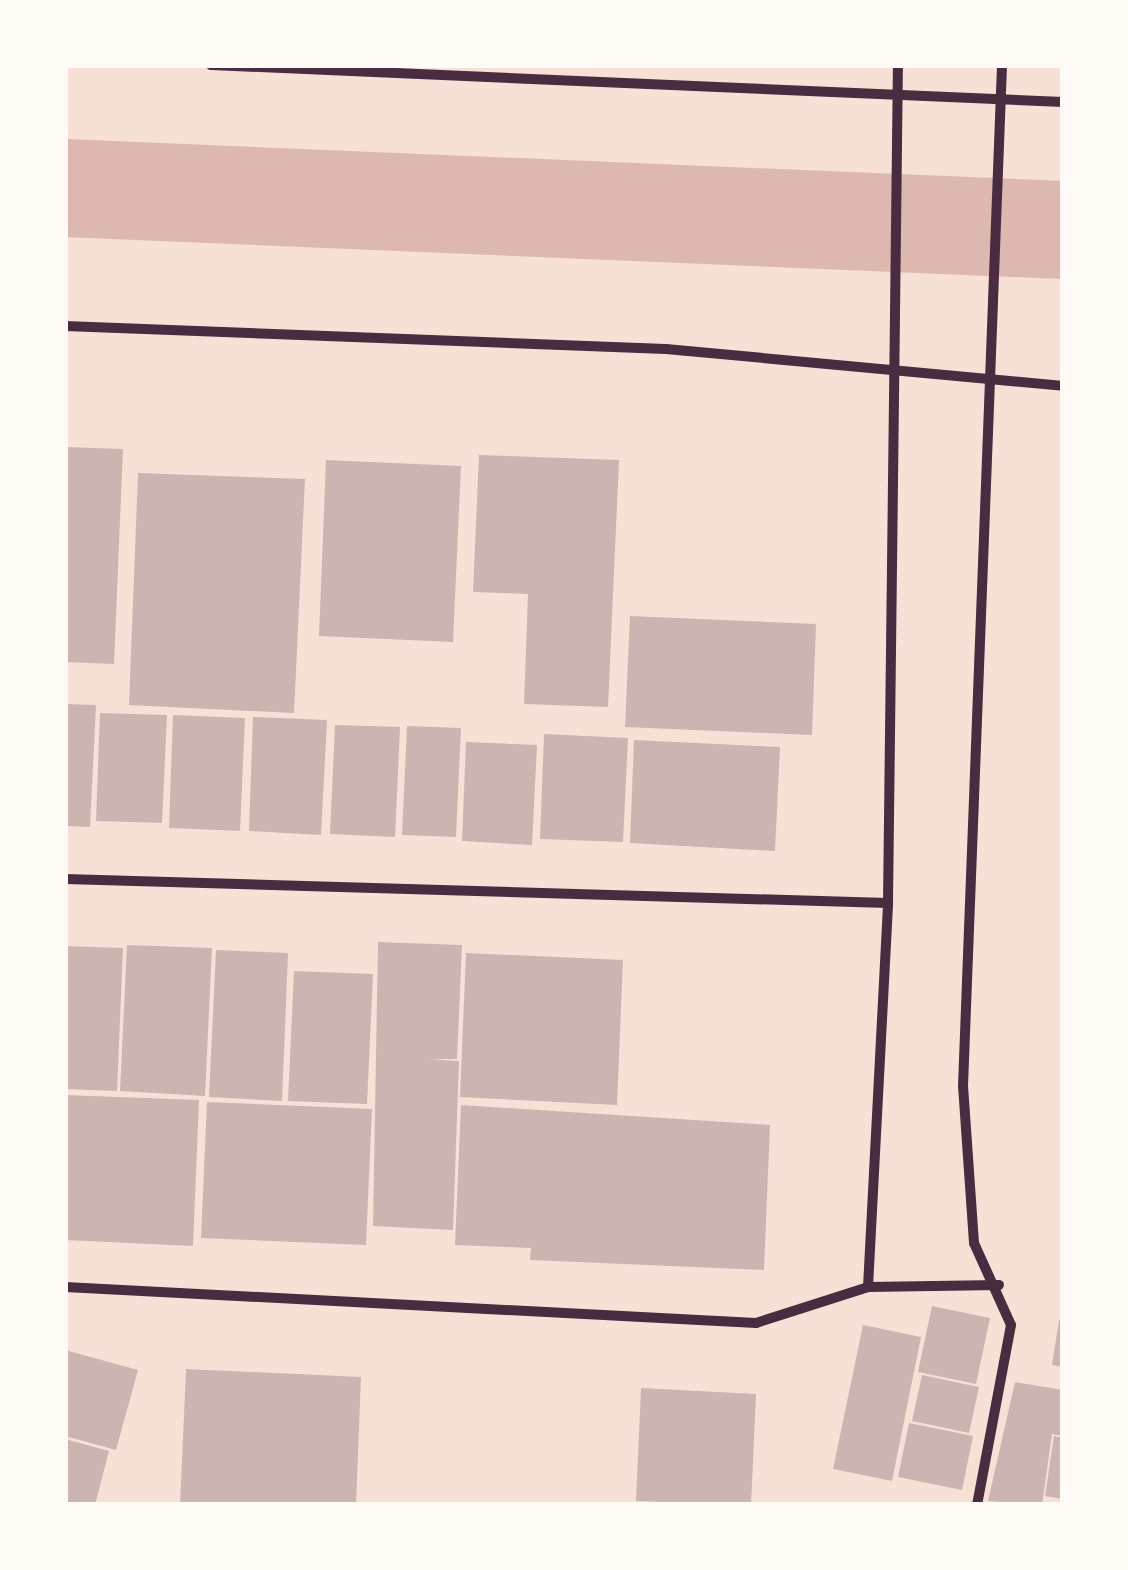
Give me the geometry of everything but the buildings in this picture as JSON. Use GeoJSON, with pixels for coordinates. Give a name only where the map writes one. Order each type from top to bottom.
{"type":"FeatureCollection","features":[{"type":"Feature","properties":{"kind":"street"},"geometry":{"type":"LineString","coordinates":[[211,65],[1063,102]]}},
{"type":"Feature","properties":{"kind":"street"},"geometry":{"type":"LineString","coordinates":[[868,1286],[888,903],[898,65]]}},
{"type":"Feature","properties":{"kind":"street"},"geometry":{"type":"LineString","coordinates":[[977,1505],[1010,1326],[1000,1285],[974,1243],[963,1086],[993,384],[1002,65]]}},
{"type":"Feature","properties":{"kind":"street"},"geometry":{"type":"LineString","coordinates":[[65,326],[666,349],[894,376],[1063,386]]}},
{"type":"Feature","properties":{"kind":"street"},"geometry":{"type":"LineString","coordinates":[[65,879],[888,903]]}},
{"type":"Feature","properties":{"kind":"street"},"geometry":{"type":"LineString","coordinates":[[65,1287],[756,1323],[868,1286],[1000,1285]]}},
{"type":"Feature","properties":{"kind":"waterway"},"geometry":{"type":"LineString","coordinates":[[65,188],[1063,230]]}}]}
